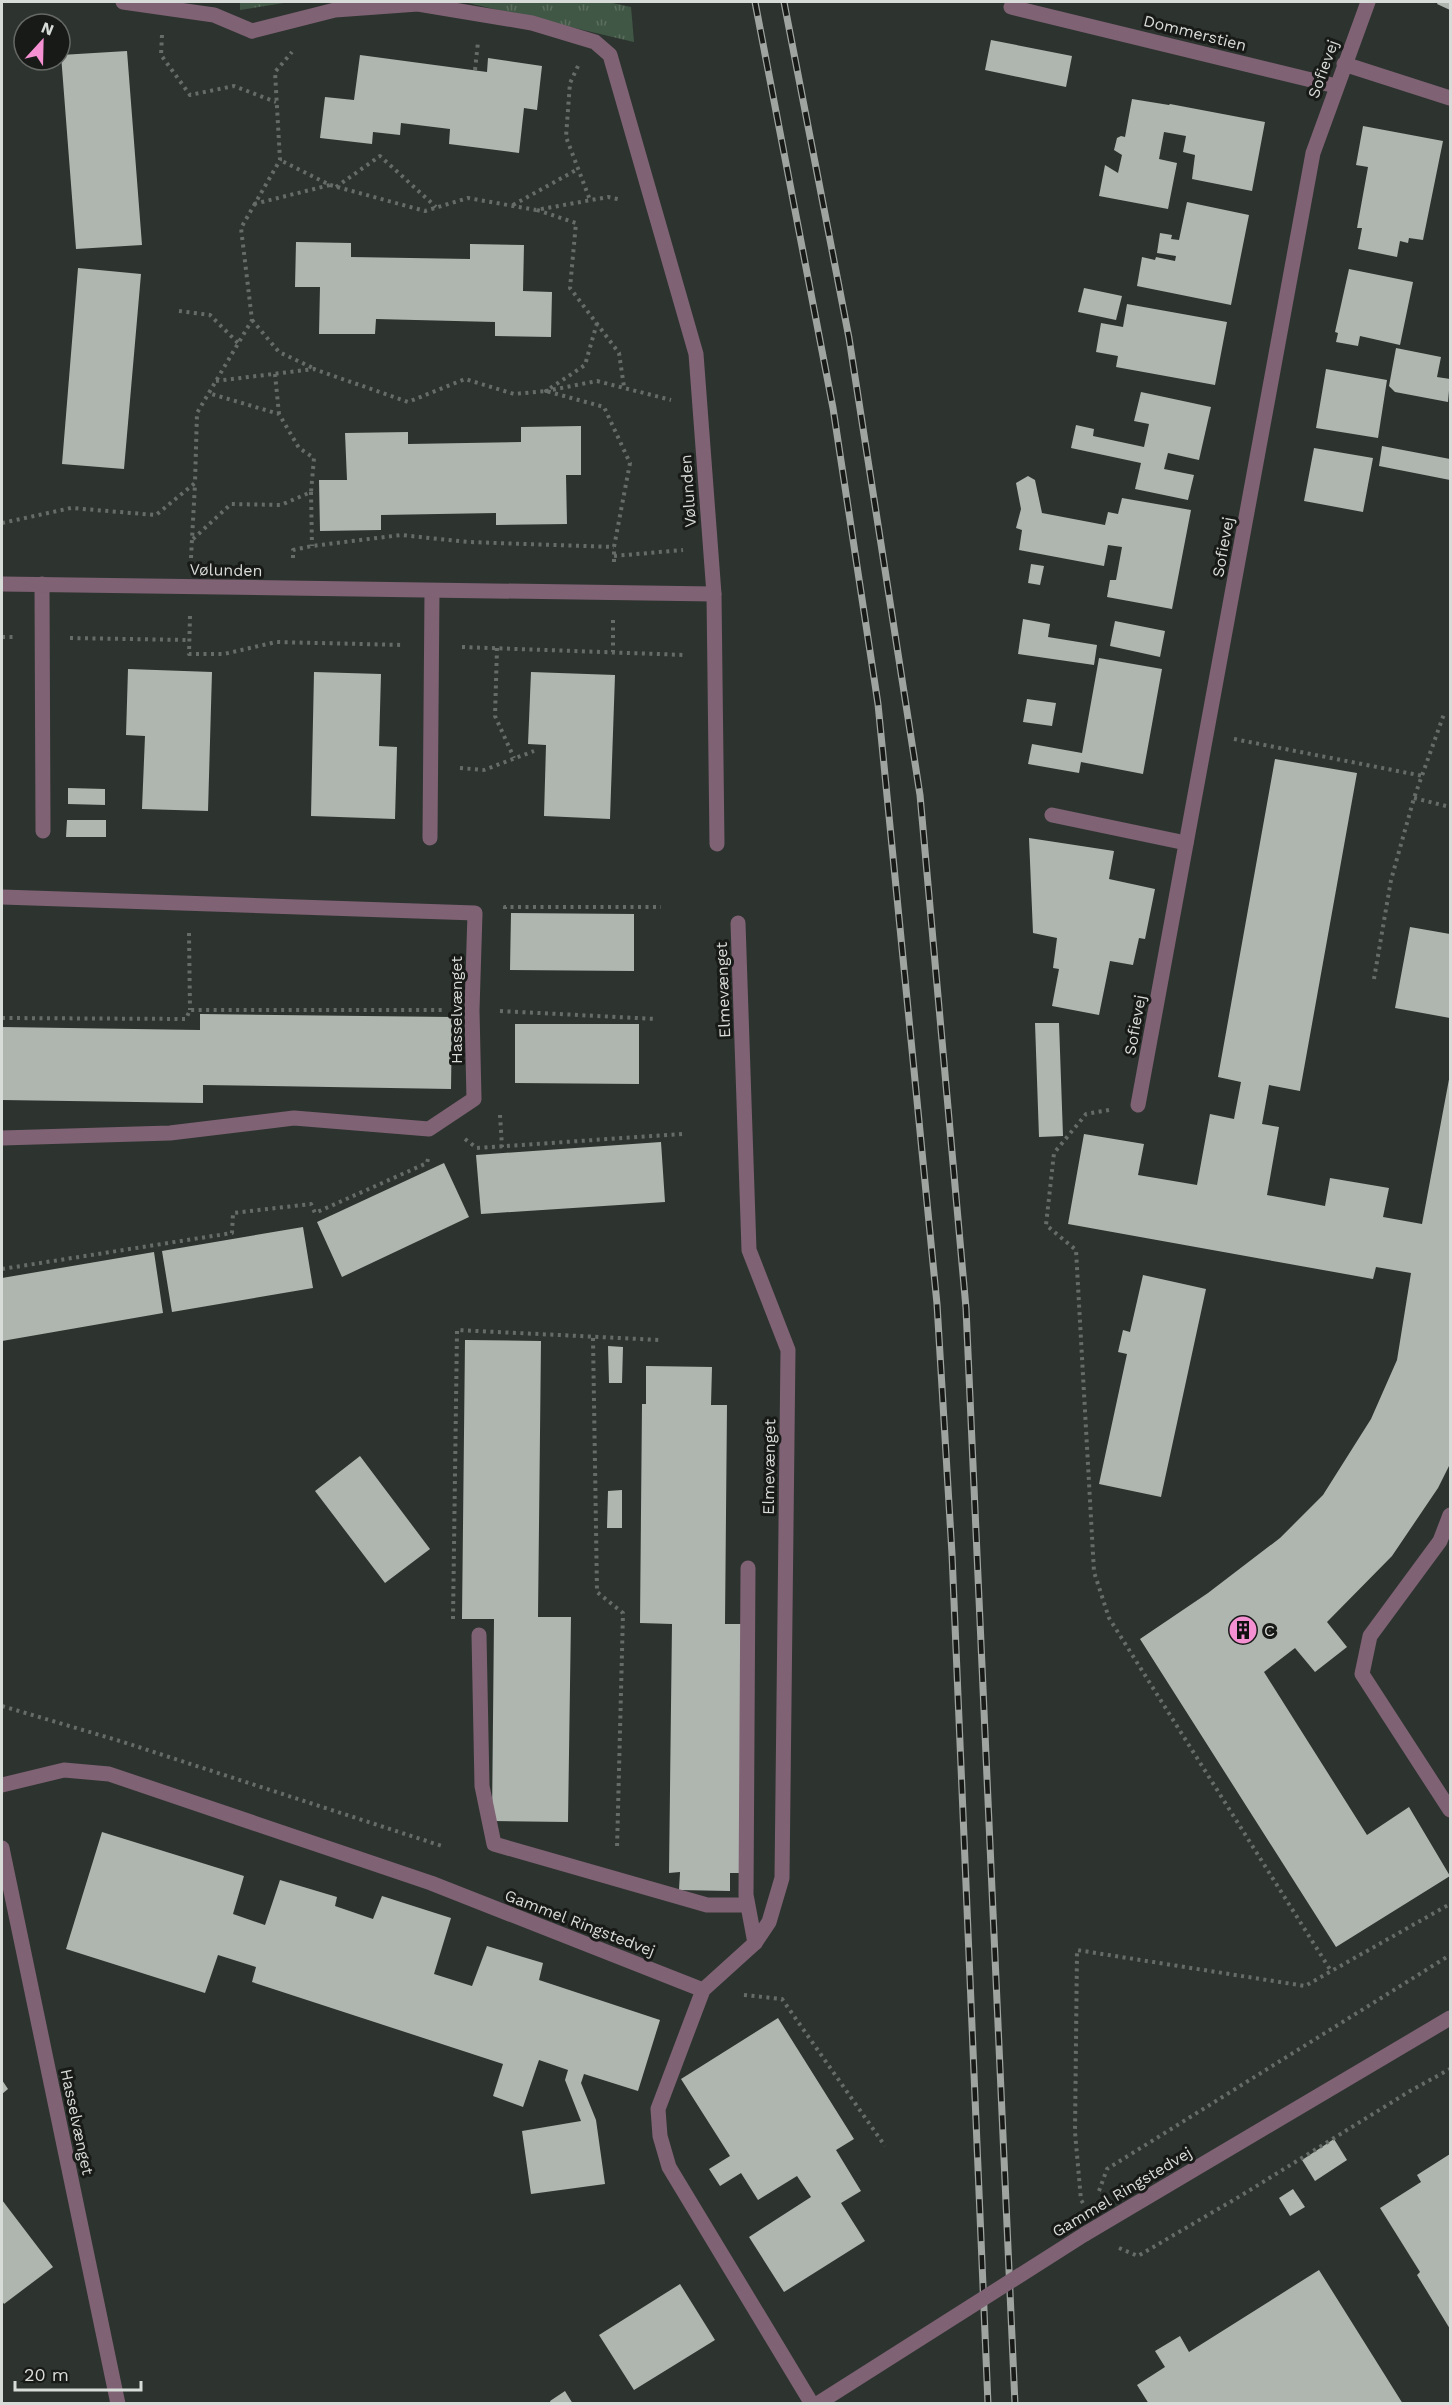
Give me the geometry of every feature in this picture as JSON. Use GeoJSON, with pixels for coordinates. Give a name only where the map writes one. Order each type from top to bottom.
{"type":"FeatureCollection","features":[{"type":"Feature","properties":{"kind":"street"},"geometry":{"type":"LineString","coordinates":[[123,2],[163,8]]}},
{"type":"Feature","properties":{"kind":"street","name":"Sofievej"},"geometry":{"type":"LineString","coordinates":[[1138,1105],[1309,171],[1318,136],[1368,2]]}},
{"type":"Feature","properties":{"kind":"street","name":"Vølunden"},"geometry":{"type":"LineString","coordinates":[[2,584],[714,594],[696,354],[610,55],[595,42],[532,23],[418,4],[335,10],[252,31],[214,15],[163,8]]}},
{"type":"Feature","properties":{"kind":"street","name":"Dommerstien"},"geometry":{"type":"LineString","coordinates":[[1011,7],[1336,86]]}},
{"type":"Feature","properties":{"kind":"street"},"geometry":{"type":"LineString","coordinates":[[1344,64],[1450,98]]}},
{"type":"Feature","properties":{"kind":"street"},"geometry":{"type":"LineString","coordinates":[[42,584],[42,831]]}},
{"type":"Feature","properties":{"kind":"street"},"geometry":{"type":"LineString","coordinates":[[430,838],[432,591]]}},
{"type":"Feature","properties":{"kind":"street"},"geometry":{"type":"LineString","coordinates":[[714,594],[717,844]]}},
{"type":"Feature","properties":{"kind":"street"},"geometry":{"type":"LineString","coordinates":[[1052,815],[1186,843]]}},
{"type":"Feature","properties":{"kind":"street","name":"Hasselvænget"},"geometry":{"type":"LineString","coordinates":[[2,897],[189,901],[475,913],[472,1010],[474,1098],[429,1129],[294,1118],[170,1133],[2,1138]]}},
{"type":"Feature","properties":{"kind":"street","name":"Elmevænget"},"geometry":{"type":"LineString","coordinates":[[703,1990],[755,1943],[769,1922],[782,1878],[788,1350],[749,1250],[738,922]]}},
{"type":"Feature","properties":{"kind":"street"},"geometry":{"type":"LineString","coordinates":[[1450,1515],[1440,1541],[1370,1636],[1362,1674],[1450,1810]]}},
{"type":"Feature","properties":{"kind":"street"},"geometry":{"type":"LineString","coordinates":[[748,1568],[746,1894],[755,1943]]}},
{"type":"Feature","properties":{"kind":"street"},"geometry":{"type":"LineString","coordinates":[[479,1635],[482,1786],[494,1844],[707,1905],[748,1905]]}},
{"type":"Feature","properties":{"kind":"street","name":"Gammel Ringstedvej"},"geometry":{"type":"LineString","coordinates":[[2,1785],[64,1770],[109,1774],[430,1883],[703,1990]]}},
{"type":"Feature","properties":{"kind":"street","name":"Hasselvænget"},"geometry":{"type":"LineString","coordinates":[[2,1848],[118,2403]]}},
{"type":"Feature","properties":{"kind":"street"},"geometry":{"type":"LineString","coordinates":[[703,1990],[658,2109],[660,2136],[669,2168],[812,2403]]}},
{"type":"Feature","properties":{"kind":"street","name":"Gammel Ringstedvej"},"geometry":{"type":"LineString","coordinates":[[817,2403],[1085,2234],[1450,2018]]}},
{"type":"Feature","properties":{"kind":"path"},"geometry":{"type":"LineString","coordinates":[[163,8],[161,55],[190,95],[234,87],[276,102]]}},
{"type":"Feature","properties":{"kind":"path"},"geometry":{"type":"LineString","coordinates":[[300,17],[305,37],[275,72],[280,160],[241,228],[252,320],[279,352],[314,369],[408,402],[465,379],[514,394],[546,391],[597,381],[674,401],[699,400]]}},
{"type":"Feature","properties":{"kind":"path"},"geometry":{"type":"LineString","coordinates":[[475,70],[479,39]]}},
{"type":"Feature","properties":{"kind":"path"},"geometry":{"type":"LineString","coordinates":[[571,60],[579,65],[570,83],[566,137],[590,201]]}},
{"type":"Feature","properties":{"kind":"path"},"geometry":{"type":"LineString","coordinates":[[336,187],[380,156],[436,208]]}},
{"type":"Feature","properties":{"kind":"path"},"geometry":{"type":"LineString","coordinates":[[280,160],[330,185],[425,211],[468,198],[536,210],[576,223],[570,288],[619,353],[624,387]]}},
{"type":"Feature","properties":{"kind":"path"},"geometry":{"type":"LineString","coordinates":[[512,206],[578,169]]}},
{"type":"Feature","properties":{"kind":"path"},"geometry":{"type":"LineString","coordinates":[[254,204],[330,185]]}},
{"type":"Feature","properties":{"kind":"path"},"geometry":{"type":"LineString","coordinates":[[536,210],[608,197],[654,205]]}},
{"type":"Feature","properties":{"kind":"path"},"geometry":{"type":"LineString","coordinates":[[179,311],[210,315],[238,343]]}},
{"type":"Feature","properties":{"kind":"path"},"geometry":{"type":"LineString","coordinates":[[190,587],[197,413],[252,320]]}},
{"type":"Feature","properties":{"kind":"path"},"geometry":{"type":"LineString","coordinates":[[546,391],[585,365],[597,323]]}},
{"type":"Feature","properties":{"kind":"path"},"geometry":{"type":"LineString","coordinates":[[216,381],[314,369]]}},
{"type":"Feature","properties":{"kind":"path"},"geometry":{"type":"LineString","coordinates":[[275,374],[279,414],[300,448],[314,458],[311,492],[312,546]]}},
{"type":"Feature","properties":{"kind":"path"},"geometry":{"type":"LineString","coordinates":[[546,391],[604,407],[630,463],[614,547],[613,594]]}},
{"type":"Feature","properties":{"kind":"path"},"geometry":{"type":"LineString","coordinates":[[208,393],[279,414]]}},
{"type":"Feature","properties":{"kind":"path"},"geometry":{"type":"LineString","coordinates":[[2,523],[70,508],[156,515],[195,483]]}},
{"type":"Feature","properties":{"kind":"path"},"geometry":{"type":"LineString","coordinates":[[192,539],[231,504],[281,505],[311,492]]}},
{"type":"Feature","properties":{"kind":"path"},"geometry":{"type":"LineString","coordinates":[[294,589],[293,550],[312,546],[401,535],[468,542],[614,547]]}},
{"type":"Feature","properties":{"kind":"path"},"geometry":{"type":"LineString","coordinates":[[614,556],[710,548]]}},
{"type":"Feature","properties":{"kind":"path"},"geometry":{"type":"LineString","coordinates":[[2,638],[189,640]]}},
{"type":"Feature","properties":{"kind":"path"},"geometry":{"type":"LineString","coordinates":[[497,648],[495,716],[514,758]]}},
{"type":"Feature","properties":{"kind":"path"},"geometry":{"type":"LineString","coordinates":[[1374,979],[1391,880],[1414,798],[1444,714]]}},
{"type":"Feature","properties":{"kind":"path"},"geometry":{"type":"LineString","coordinates":[[1207,733],[1423,776]]}},
{"type":"Feature","properties":{"kind":"path"},"geometry":{"type":"LineString","coordinates":[[431,766],[484,770],[534,751]]}},
{"type":"Feature","properties":{"kind":"path"},"geometry":{"type":"LineString","coordinates":[[1414,798],[1450,807]]}},
{"type":"Feature","properties":{"kind":"path"},"geometry":{"type":"LineString","coordinates":[[2,1018],[186,1019],[190,1010],[189,901]]}},
{"type":"Feature","properties":{"kind":"path"},"geometry":{"type":"LineString","coordinates":[[504,919],[505,907],[661,907]]}},
{"type":"Feature","properties":{"kind":"path"},"geometry":{"type":"LineString","coordinates":[[501,1000],[501,1023]]}},
{"type":"Feature","properties":{"kind":"path"},"geometry":{"type":"LineString","coordinates":[[190,1010],[472,1010],[656,1018]]}},
{"type":"Feature","properties":{"kind":"path"},"geometry":{"type":"LineString","coordinates":[[1138,1105],[1086,1114],[1054,1153],[1046,1225],[1076,1250],[1094,1572],[1109,1618],[1331,1971]]}},
{"type":"Feature","properties":{"kind":"path"},"geometry":{"type":"LineString","coordinates":[[499,1113],[502,1147]]}},
{"type":"Feature","properties":{"kind":"path"},"geometry":{"type":"LineString","coordinates":[[464,1138],[477,1148],[682,1134]]}},
{"type":"Feature","properties":{"kind":"path"},"geometry":{"type":"LineString","coordinates":[[2,1269],[232,1233],[233,1213],[311,1204],[315,1213],[427,1163],[430,1151]]}},
{"type":"Feature","properties":{"kind":"path"},"geometry":{"type":"LineString","coordinates":[[479,1635],[453,1625],[457,1329],[660,1340]]}},
{"type":"Feature","properties":{"kind":"path"},"geometry":{"type":"LineString","coordinates":[[593,1338],[597,1592],[623,1613],[616,1879]]}},
{"type":"Feature","properties":{"kind":"path"},"geometry":{"type":"LineString","coordinates":[[2,1706],[120,1741],[442,1846]]}},
{"type":"Feature","properties":{"kind":"path"},"geometry":{"type":"LineString","coordinates":[[1092,2212],[1081,2200],[1075,2132],[1077,1950],[1305,1986],[1450,1904]]}},
{"type":"Feature","properties":{"kind":"path"},"geometry":{"type":"LineString","coordinates":[[1450,1955],[1107,2169],[1085,2234],[1138,2256],[1450,2069]]}},
{"type":"Feature","properties":{"kind":"path"},"geometry":{"type":"LineString","coordinates":[[703,1990],[782,1999],[885,2146]]}},
{"type":"Feature","properties":{"kind":"green space"},"geometry":{"type":"Polygon","coordinates":[[[240,2],[290,2],[240,10],[240,2]]]}},
{"type":"Feature","properties":{"kind":"green space"},"geometry":{"type":"Polygon","coordinates":[[[464,2],[608,2],[631,7],[634,42],[464,2]]]}},
{"type":"Feature","properties":{"kind":"building"},"geometry":{"type":"Polygon","coordinates":[[[1438,2],[1450,2],[1450,10],[1437,4],[1438,2]]]}},
{"type":"Feature","properties":{"kind":"building"},"geometry":{"type":"Polygon","coordinates":[[[991,40],[1072,56],[1066,87],[985,70],[991,40]]]}},
{"type":"Feature","properties":{"kind":"building"},"geometry":{"type":"Polygon","coordinates":[[[127,51],[142,245],[76,249],[62,72],[72,72],[72,54],[127,51]]]}},
{"type":"Feature","properties":{"kind":"building"},"geometry":{"type":"Polygon","coordinates":[[[360,55],[487,72],[488,58],[542,66],[537,110],[524,108],[519,153],[449,144],[450,129],[401,123],[400,135],[373,132],[372,144],[320,138],[325,97],[354,100],[360,55]]]}},
{"type":"Feature","properties":{"kind":"building"},"geometry":{"type":"Polygon","coordinates":[[[1132,99],[1265,122],[1252,191],[1192,179],[1195,155],[1183,152],[1186,136],[1164,132],[1159,159],[1177,163],[1168,209],[1099,196],[1105,165],[1118,173],[1122,155],[1114,150],[1117,138],[1125,137],[1132,99]]]}},
{"type":"Feature","properties":{"kind":"building"},"geometry":{"type":"Polygon","coordinates":[[[1363,126],[1443,141],[1423,240],[1409,238],[1408,243],[1400,241],[1397,257],[1358,249],[1362,228],[1357,228],[1368,167],[1356,165],[1363,126]]]}},
{"type":"Feature","properties":{"kind":"building"},"geometry":{"type":"Polygon","coordinates":[[[1187,202],[1249,215],[1231,305],[1137,286],[1142,257],[1175,261],[1176,256],[1157,253],[1160,233],[1172,235],[1171,239],[1179,240],[1187,202]]]}},
{"type":"Feature","properties":{"kind":"building"},"geometry":{"type":"Polygon","coordinates":[[[296,242],[351,243],[351,257],[470,259],[470,244],[524,245],[523,291],[552,292],[551,337],[495,336],[495,322],[376,319],[375,334],[319,334],[320,287],[295,287],[296,242]]]}},
{"type":"Feature","properties":{"kind":"building"},"geometry":{"type":"Polygon","coordinates":[[[78,268],[141,274],[124,469],[62,464],[78,268]]]}},
{"type":"Feature","properties":{"kind":"building"},"geometry":{"type":"Polygon","coordinates":[[[1349,269],[1413,282],[1400,345],[1360,336],[1358,346],[1336,342],[1338,333],[1335,332],[1349,269]]]}},
{"type":"Feature","properties":{"kind":"building"},"geometry":{"type":"Polygon","coordinates":[[[1084,288],[1122,296],[1116,320],[1078,312],[1084,288]]]}},
{"type":"Feature","properties":{"kind":"building"},"geometry":{"type":"Polygon","coordinates":[[[1127,304],[1227,322],[1215,385],[1116,367],[1118,356],[1096,352],[1101,323],[1123,327],[1127,304]]]}},
{"type":"Feature","properties":{"kind":"building"},"geometry":{"type":"Polygon","coordinates":[[[1396,348],[1441,357],[1437,377],[1450,379],[1448,402],[1395,392],[1389,386],[1396,348]]]}},
{"type":"Feature","properties":{"kind":"building"},"geometry":{"type":"Polygon","coordinates":[[[1326,369],[1387,380],[1378,438],[1316,428],[1326,369]]]}},
{"type":"Feature","properties":{"kind":"building"},"geometry":{"type":"Polygon","coordinates":[[[1141,392],[1211,407],[1199,460],[1168,453],[1164,469],[1194,475],[1188,500],[1135,489],[1141,463],[1071,448],[1076,425],[1094,429],[1093,436],[1144,447],[1149,424],[1134,421],[1141,392]]]}},
{"type":"Feature","properties":{"kind":"building"},"geometry":{"type":"Polygon","coordinates":[[[581,426],[581,475],[566,475],[567,524],[496,525],[496,513],[381,515],[381,530],[320,531],[319,480],[347,480],[345,433],[408,432],[408,444],[521,442],[521,427],[581,426]]]}},
{"type":"Feature","properties":{"kind":"building"},"geometry":{"type":"Polygon","coordinates":[[[1382,446],[1450,459],[1450,480],[1379,466],[1382,446]]]}},
{"type":"Feature","properties":{"kind":"building"},"geometry":{"type":"Polygon","coordinates":[[[1314,448],[1373,458],[1363,512],[1304,501],[1314,448]]]}},
{"type":"Feature","properties":{"kind":"building"},"geometry":{"type":"Polygon","coordinates":[[[1028,476],[1035,480],[1042,513],[1105,525],[1108,512],[1118,514],[1122,498],[1191,510],[1172,609],[1107,597],[1110,580],[1116,580],[1122,547],[1108,545],[1104,566],[1019,550],[1022,530],[1016,528],[1021,509],[1016,483],[1028,476]]]}},
{"type":"Feature","properties":{"kind":"building"},"geometry":{"type":"Polygon","coordinates":[[[1031,564],[1044,566],[1040,585],[1028,583],[1031,564]]]}},
{"type":"Feature","properties":{"kind":"building"},"geometry":{"type":"Polygon","coordinates":[[[1023,619],[1050,624],[1048,637],[1097,645],[1094,665],[1018,654],[1023,619]]]}},
{"type":"Feature","properties":{"kind":"building"},"geometry":{"type":"Polygon","coordinates":[[[1115,621],[1165,631],[1160,657],[1110,646],[1115,621]]]}},
{"type":"Feature","properties":{"kind":"building"},"geometry":{"type":"Polygon","coordinates":[[[1099,658],[1162,669],[1143,774],[1081,762],[1079,773],[1028,764],[1032,744],[1082,753],[1099,658]]]}},
{"type":"Feature","properties":{"kind":"building"},"geometry":{"type":"Polygon","coordinates":[[[128,669],[212,672],[208,811],[142,809],[145,736],[126,735],[128,669]]]}},
{"type":"Feature","properties":{"kind":"building"},"geometry":{"type":"Polygon","coordinates":[[[314,672],[381,674],[379,746],[397,747],[395,819],[311,816],[314,672]]]}},
{"type":"Feature","properties":{"kind":"building"},"geometry":{"type":"Polygon","coordinates":[[[531,672],[615,675],[610,819],[544,816],[546,745],[528,744],[531,672]]]}},
{"type":"Feature","properties":{"kind":"building"},"geometry":{"type":"Polygon","coordinates":[[[1027,699],[1056,703],[1052,726],[1023,722],[1027,699]]]}},
{"type":"Feature","properties":{"kind":"building"},"geometry":{"type":"Polygon","coordinates":[[[1275,759],[1357,773],[1300,1091],[1269,1085],[1262,1124],[1279,1127],[1267,1195],[1325,1206],[1330,1178],[1389,1188],[1383,1217],[1422,1224],[1450,1074],[1450,1464],[1438,1488],[1392,1556],[1327,1622],[1347,1647],[1315,1672],[1295,1648],[1264,1672],[1367,1835],[1409,1807],[1450,1876],[1336,1947],[1140,1639],[1208,1593],[1280,1538],[1323,1495],[1371,1419],[1397,1360],[1411,1273],[1376,1267],[1373,1279],[1068,1224],[1084,1134],[1144,1144],[1138,1175],[1197,1185],[1210,1114],[1234,1119],[1241,1082],[1218,1077],[1275,759]]]}},
{"type":"Feature","properties":{"kind":"building"},"geometry":{"type":"Polygon","coordinates":[[[68,788],[105,789],[105,805],[68,804],[68,788]]]}},
{"type":"Feature","properties":{"kind":"building"},"geometry":{"type":"Polygon","coordinates":[[[67,820],[106,820],[106,837],[66,837],[67,820]]]}},
{"type":"Feature","properties":{"kind":"building"},"geometry":{"type":"Polygon","coordinates":[[[1029,838],[1114,851],[1109,879],[1155,889],[1145,939],[1139,938],[1133,965],[1110,961],[1099,1015],[1052,1006],[1059,969],[1053,968],[1057,938],[1033,933],[1029,838]]]}},
{"type":"Feature","properties":{"kind":"building"},"geometry":{"type":"Polygon","coordinates":[[[511,913],[634,914],[634,971],[510,970],[511,913]]]}},
{"type":"Feature","properties":{"kind":"building"},"geometry":{"type":"Polygon","coordinates":[[[1410,927],[1450,934],[1450,1018],[1395,1008],[1410,927]]]}},
{"type":"Feature","properties":{"kind":"building"},"geometry":{"type":"Polygon","coordinates":[[[200,1014],[452,1017],[451,1089],[203,1085],[203,1103],[2,1100],[2,1027],[200,1030],[200,1014]]]}},
{"type":"Feature","properties":{"kind":"building"},"geometry":{"type":"Polygon","coordinates":[[[1035,1023],[1059,1023],[1063,1136],[1039,1137],[1035,1023]]]}},
{"type":"Feature","properties":{"kind":"building"},"geometry":{"type":"Polygon","coordinates":[[[515,1024],[639,1024],[639,1084],[515,1083],[515,1024]]]}},
{"type":"Feature","properties":{"kind":"building"},"geometry":{"type":"Polygon","coordinates":[[[661,1142],[665,1202],[481,1214],[476,1155],[661,1142]]]}},
{"type":"Feature","properties":{"kind":"building"},"geometry":{"type":"Polygon","coordinates":[[[444,1163],[469,1217],[342,1277],[317,1222],[444,1163]]]}},
{"type":"Feature","properties":{"kind":"building"},"geometry":{"type":"Polygon","coordinates":[[[303,1227],[313,1288],[172,1312],[162,1251],[303,1227]]]}},
{"type":"Feature","properties":{"kind":"building"},"geometry":{"type":"Polygon","coordinates":[[[154,1252],[163,1313],[2,1341],[2,1278],[154,1252]]]}},
{"type":"Feature","properties":{"kind":"building"},"geometry":{"type":"Polygon","coordinates":[[[1143,1275],[1206,1289],[1161,1497],[1099,1484],[1127,1354],[1118,1352],[1123,1330],[1130,1332],[1143,1275]]]}},
{"type":"Feature","properties":{"kind":"building"},"geometry":{"type":"Polygon","coordinates":[[[465,1340],[541,1341],[538,1617],[571,1617],[568,1822],[492,1821],[494,1619],[462,1619],[465,1340]]]}},
{"type":"Feature","properties":{"kind":"building"},"geometry":{"type":"Polygon","coordinates":[[[608,1346],[623,1347],[622,1383],[609,1383],[608,1346]]]}},
{"type":"Feature","properties":{"kind":"building"},"geometry":{"type":"Polygon","coordinates":[[[646,1366],[712,1367],[711,1405],[727,1405],[725,1624],[743,1624],[741,1873],[730,1873],[730,1891],[679,1890],[680,1872],[669,1873],[672,1624],[640,1623],[642,1404],[646,1404],[646,1366]]]}},
{"type":"Feature","properties":{"kind":"building"},"geometry":{"type":"Polygon","coordinates":[[[360,1456],[430,1549],[385,1583],[315,1491],[360,1456]]]}},
{"type":"Feature","properties":{"kind":"building"},"geometry":{"type":"Polygon","coordinates":[[[622,1490],[622,1528],[607,1528],[608,1491],[622,1490]]]}},
{"type":"Feature","properties":{"kind":"building"},"geometry":{"type":"Polygon","coordinates":[[[102,1832],[244,1876],[233,1914],[265,1925],[280,1880],[337,1897],[335,1906],[373,1919],[382,1896],[451,1918],[434,1974],[472,1986],[487,1946],[543,1963],[539,1980],[660,2020],[638,2091],[584,2074],[581,2083],[596,2120],[605,2184],[531,2194],[522,2131],[581,2121],[565,2080],[568,2070],[539,2060],[523,2107],[493,2096],[503,2064],[252,1982],[256,1967],[218,1955],[205,1993],[66,1949],[102,1832]]]}},
{"type":"Feature","properties":{"kind":"building"},"geometry":{"type":"Polygon","coordinates":[[[778,2018],[854,2139],[836,2150],[861,2191],[841,2203],[865,2241],[784,2292],[749,2237],[811,2197],[797,2176],[758,2200],[741,2173],[720,2186],[709,2169],[730,2156],[681,2079],[778,2018]]]}},
{"type":"Feature","properties":{"kind":"building"},"geometry":{"type":"Polygon","coordinates":[[[2,2080],[8,2089],[2,2094],[2,2080]]]}},
{"type":"Feature","properties":{"kind":"building"},"geometry":{"type":"Polygon","coordinates":[[[1334,2139],[1347,2160],[1315,2181],[1302,2160],[1334,2139]]]}},
{"type":"Feature","properties":{"kind":"building"},"geometry":{"type":"Polygon","coordinates":[[[1450,2154],[1450,2329],[1417,2275],[1420,2272],[1380,2208],[1421,2182],[1417,2175],[1450,2154]]]}},
{"type":"Feature","properties":{"kind":"building"},"geometry":{"type":"Polygon","coordinates":[[[1293,2189],[1305,2207],[1290,2216],[1279,2198],[1293,2189]]]}},
{"type":"Feature","properties":{"kind":"building"},"geometry":{"type":"Polygon","coordinates":[[[2,2200],[53,2267],[4,2304],[2,2301],[2,2200]]]}},
{"type":"Feature","properties":{"kind":"building"},"geometry":{"type":"Polygon","coordinates":[[[1319,2270],[1403,2404],[1149,2404],[1137,2385],[1165,2367],[1155,2351],[1180,2336],[1189,2352],[1319,2270]]]}},
{"type":"Feature","properties":{"kind":"building"},"geometry":{"type":"Polygon","coordinates":[[[680,2284],[715,2340],[634,2390],[599,2335],[680,2284]]]}},
{"type":"Feature","properties":{"kind":"building"},"geometry":{"type":"Polygon","coordinates":[[[565,2391],[573,2404],[551,2404],[550,2401],[565,2391]]]}},
{"type":"Feature","properties":{"kind":"railway"},"geometry":{"type":"LineString","coordinates":[[755,2],[833,408],[878,704],[937,1304],[952,1554],[988,2404]]}},
{"type":"Feature","properties":{"kind":"railway"},"geometry":{"type":"LineString","coordinates":[[784,2],[849,338],[920,795],[966,1308],[1015,2404]]}},
{"type":"Feature","properties":{"kind":"place","name":"C"},"geometry":{"type":"Point","coordinates":[1243,1630]}}]}
